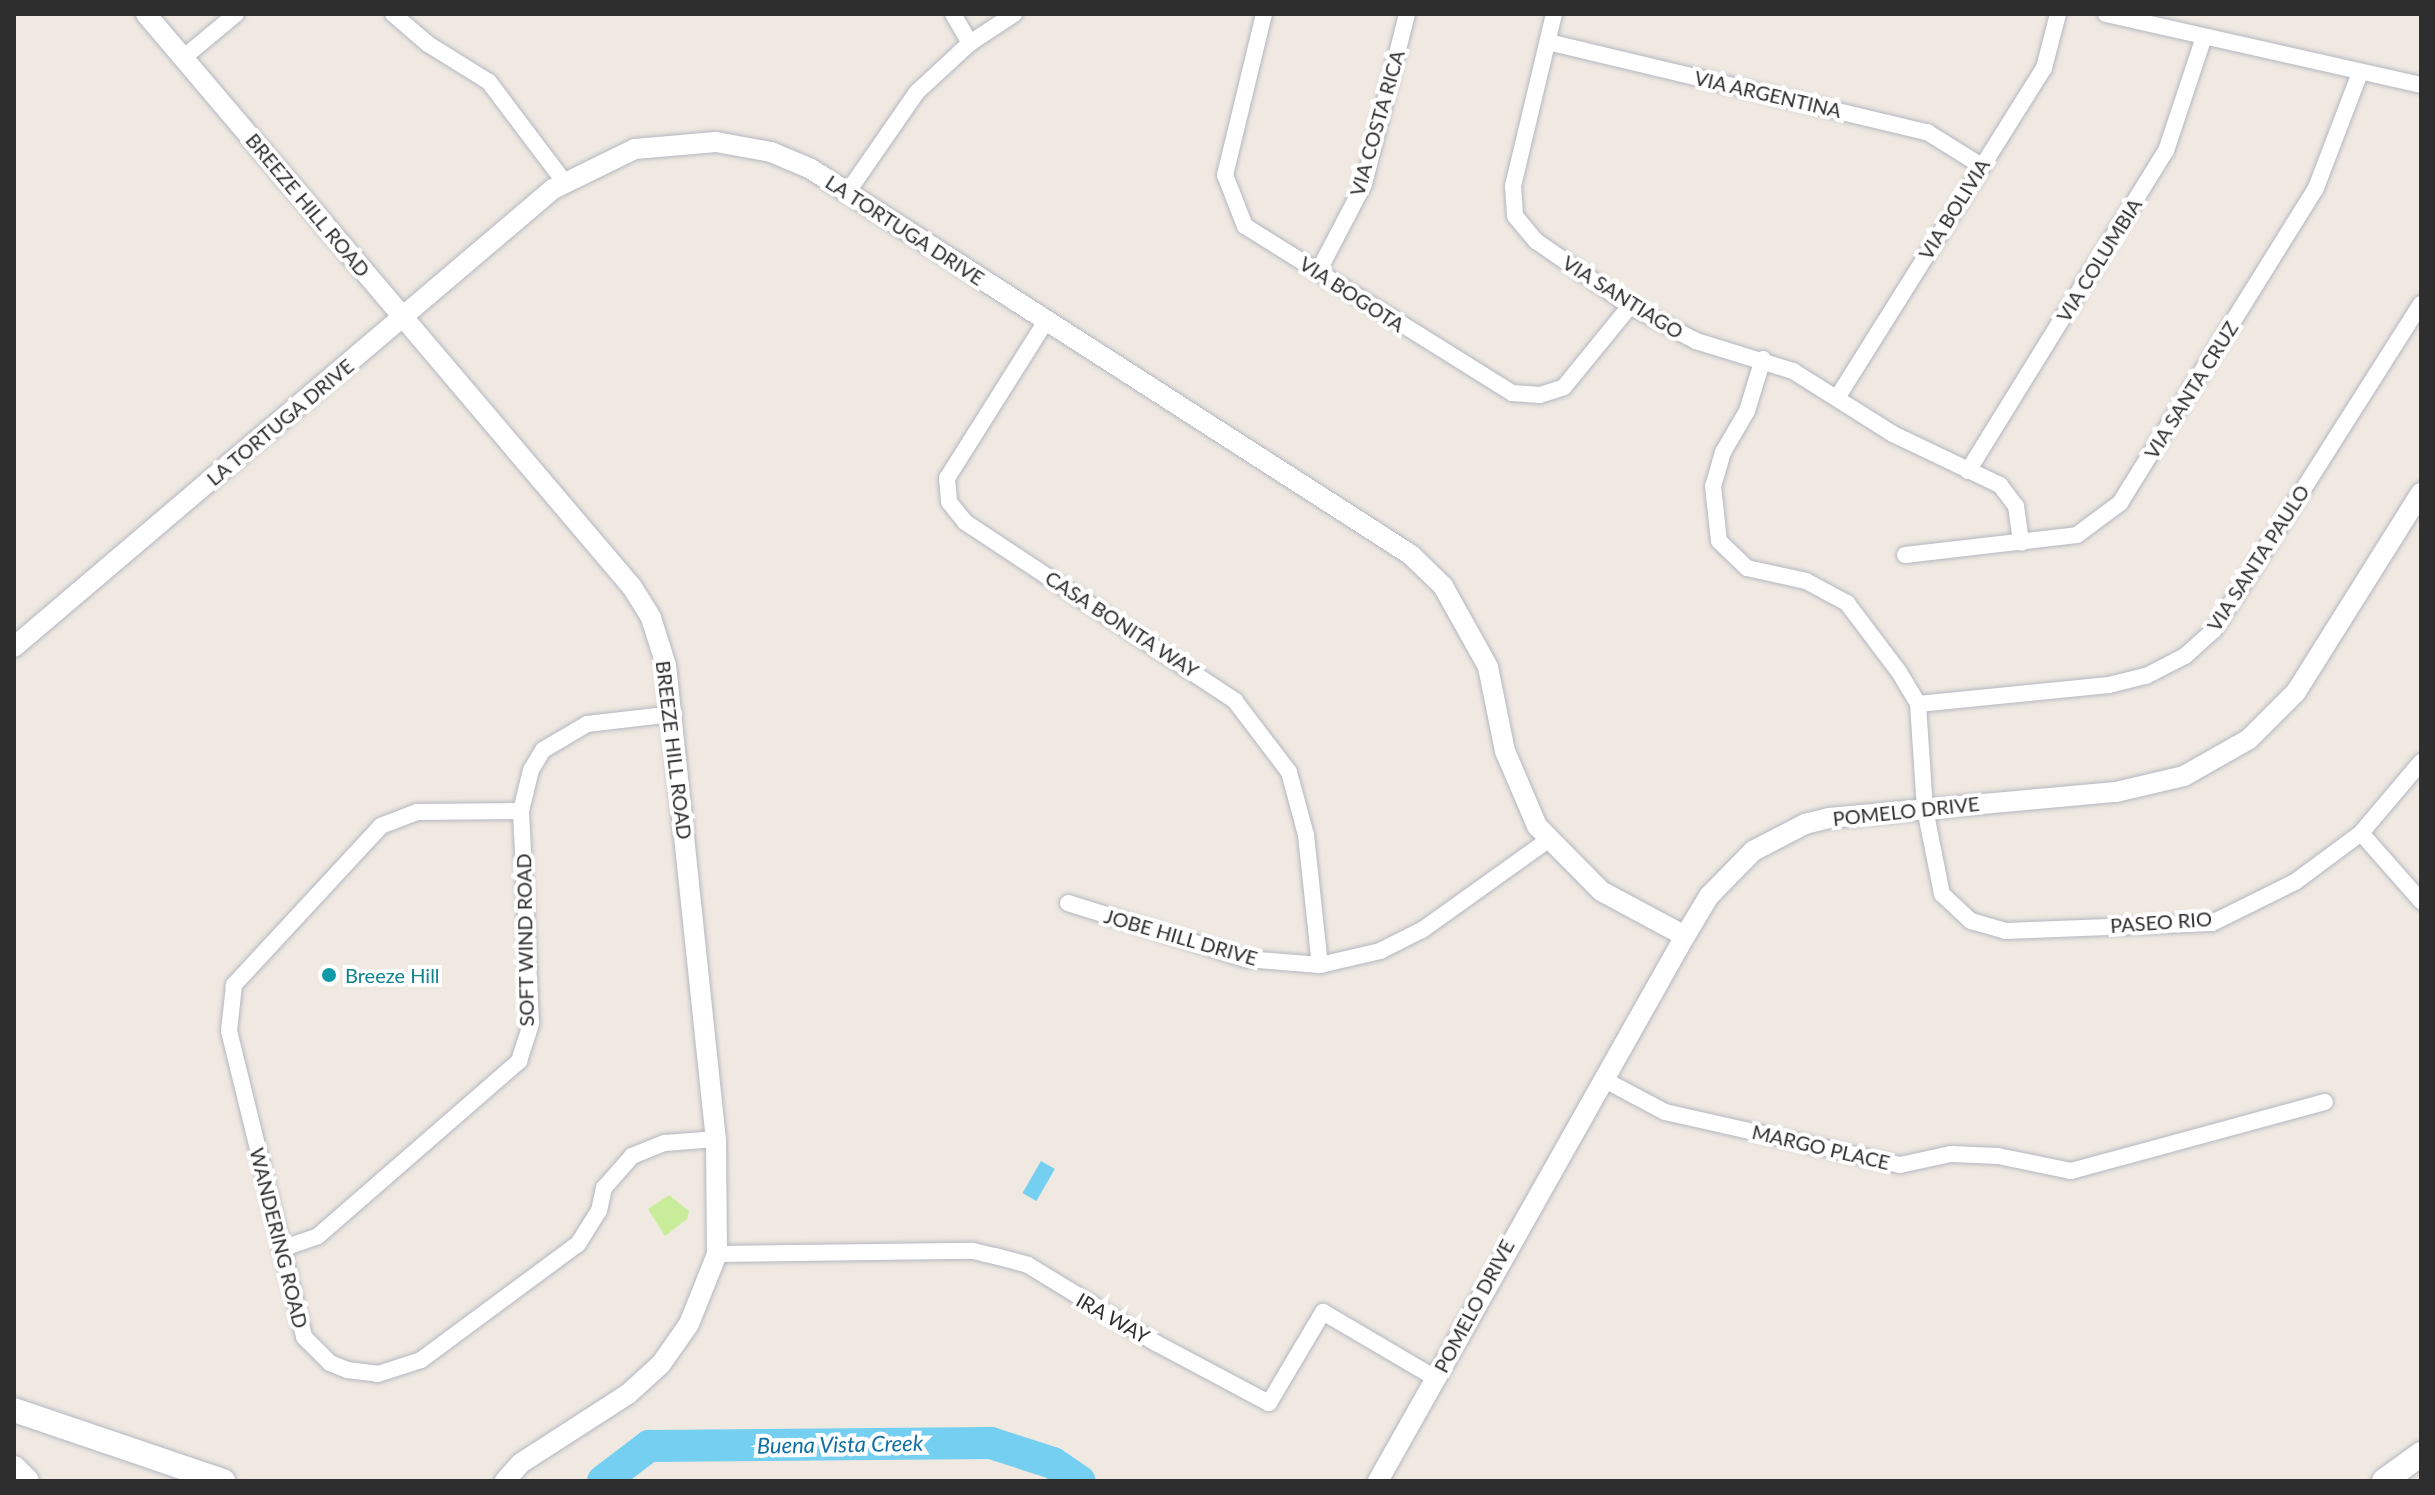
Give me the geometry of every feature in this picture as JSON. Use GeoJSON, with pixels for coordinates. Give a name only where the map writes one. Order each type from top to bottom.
{"type":"FeatureCollection","features":[{"type":"Feature","properties":{"kind":"main road"},"geometry":{"type":"LineString","coordinates":[[14,1410],[223,1481]]}},
{"type":"Feature","properties":{"kind":"main road"},"geometry":{"type":"LineString","coordinates":[[2384,1481],[2421,1454]]}},
{"type":"Feature","properties":{"kind":"main road"},"geometry":{"type":"LineString","coordinates":[[14,1468],[27,1481]]}},
{"type":"Feature","properties":{"kind":"street","name":"BREEZE HILL ROAD"},"geometry":{"type":"LineString","coordinates":[[146,14],[632,587],[655,630],[674,714],[716,1139],[717,1254],[689,1324],[661,1364],[608,1408],[521,1463],[505,1481]]}},
{"type":"Feature","properties":{"kind":"street"},"geometry":{"type":"LineString","coordinates":[[183,58],[236,14]]}},
{"type":"Feature","properties":{"kind":"street"},"geometry":{"type":"LineString","coordinates":[[393,14],[428,44],[489,82],[565,183]]}},
{"type":"Feature","properties":{"kind":"street"},"geometry":{"type":"LineString","coordinates":[[953,14],[970,43]]}},
{"type":"Feature","properties":{"kind":"street"},"geometry":{"type":"LineString","coordinates":[[847,193],[917,92],[970,43],[1014,14]]}},
{"type":"Feature","properties":{"kind":"street","name":"VIA BOGOTA"},"geometry":{"type":"LineString","coordinates":[[1264,14],[1225,175],[1245,226],[1512,393],[1540,395],[1564,387],[1630,306]]}},
{"type":"Feature","properties":{"kind":"street","name":"VIA COSTA RICA"},"geometry":{"type":"LineString","coordinates":[[1318,272],[1364,184],[1407,14]]}},
{"type":"Feature","properties":{"kind":"street","name":"VIA SANTIAGO"},"geometry":{"type":"LineString","coordinates":[[1554,14],[1513,186],[1515,216],[1536,241],[1630,306],[1696,341],[1763,359],[1968,471],[2000,485],[2016,506],[2021,543]]}},
{"type":"Feature","properties":{"kind":"street","name":"VIA BOLIVIA"},"geometry":{"type":"LineString","coordinates":[[1837,398],[1980,165],[2044,68],[2058,14]]}},
{"type":"Feature","properties":{"kind":"street"},"geometry":{"type":"LineString","coordinates":[[2106,14],[2421,85]]}},
{"type":"Feature","properties":{"kind":"street","name":"VIA COLUMBIA"},"geometry":{"type":"LineString","coordinates":[[1968,471],[2166,151],[2204,37]]}},
{"type":"Feature","properties":{"kind":"street","name":"VIA ARGENTINA"},"geometry":{"type":"LineString","coordinates":[[1548,42],[1927,132],[1980,165]]}},
{"type":"Feature","properties":{"kind":"street","name":"VIA SANTA CRUZ"},"geometry":{"type":"LineString","coordinates":[[1905,555],[2077,535],[2120,503],[2316,188],[2360,73]]}},
{"type":"Feature","properties":{"kind":"street","name":"LA TORTUGA DRIVE"},"geometry":{"type":"LineString","coordinates":[[14,647],[565,183],[635,149],[716,142],[771,152],[847,193],[1411,555],[1443,586],[1488,667],[1505,751],[1537,826],[1601,891],[1685,936]]}},
{"type":"Feature","properties":{"kind":"street","name":"VIA SANTA PAULO"},"geometry":{"type":"LineString","coordinates":[[1918,704],[2109,685],[2146,676],[2185,656],[2214,630],[2421,304]]}},
{"type":"Feature","properties":{"kind":"street","name":"CASA BONITA WAY"},"geometry":{"type":"LineString","coordinates":[[1046,321],[947,478],[949,502],[965,522],[1235,701],[1289,772],[1306,835],[1320,965]]}},
{"type":"Feature","properties":{"kind":"street"},"geometry":{"type":"LineString","coordinates":[[1763,359],[1747,411],[1723,452],[1713,486],[1719,541],[1747,568],[1806,581],[1847,603],[1918,704]]}},
{"type":"Feature","properties":{"kind":"street","name":"POMELO DRIVE"},"geometry":{"type":"LineString","coordinates":[[1378,1481],[1685,936],[1709,896],[1753,851],[1805,824],[1925,809],[2116,792],[2184,776],[2249,739],[2296,692],[2421,493]]}},
{"type":"Feature","properties":{"kind":"street","name":"PASEO RIO"},"geometry":{"type":"LineString","coordinates":[[1918,704],[1925,809],[1942,894],[1971,921],[2005,931],[2212,923],[2295,882],[2361,833],[2421,762]]}},
{"type":"Feature","properties":{"kind":"street","name":"SOFT WIND ROAD"},"geometry":{"type":"LineString","coordinates":[[281,1249],[318,1236],[519,1061],[531,1023],[521,811],[531,770],[543,750],[561,736],[587,724],[674,714]]}},
{"type":"Feature","properties":{"kind":"street","name":"WANDERING ROAD"},"geometry":{"type":"LineString","coordinates":[[521,811],[417,812],[381,826],[234,985],[229,1031],[304,1337],[330,1363],[378,1374],[421,1360],[578,1244],[599,1211],[604,1188],[632,1156],[665,1143],[716,1139]]}},
{"type":"Feature","properties":{"kind":"street"},"geometry":{"type":"LineString","coordinates":[[2361,833],[2421,901]]}},
{"type":"Feature","properties":{"kind":"street","name":"JOBE HILL DRIVE"},"geometry":{"type":"LineString","coordinates":[[1068,903],[1246,959],[1320,965],[1380,951],[1422,930],[1548,840]]}},
{"type":"Feature","properties":{"kind":"street","name":"MARGO PLACE"},"geometry":{"type":"LineString","coordinates":[[1603,1079],[1665,1112],[1900,1165],[1967,1154],[2071,1171],[2325,1102]]}},
{"type":"Feature","properties":{"kind":"street","name":"IRA WAY"},"geometry":{"type":"LineString","coordinates":[[717,1254],[957,1251],[995,1256],[1028,1265],[1156,1343],[1269,1403],[1323,1312],[1435,1378]]}},
{"type":"Feature","properties":{"kind":"green space"},"geometry":{"type":"Polygon","coordinates":[[[669,1195],[689,1211],[687,1219],[665,1236],[648,1209],[669,1195]]]}},
{"type":"Feature","properties":{"kind":"water"},"geometry":{"type":"Polygon","coordinates":[[[1041,1161],[1055,1169],[1036,1201],[1022,1193],[1041,1161]]]}},
{"type":"Feature","properties":{"kind":"waterway","name":"Buena Vista Creek"},"geometry":{"type":"LineString","coordinates":[[603,1481],[649,1446],[991,1443],[1053,1463],[1080,1481]]}},
{"type":"Feature","properties":{"kind":"place","name":"Breeze Hill"},"geometry":{"type":"Point","coordinates":[329,975]}}]}
